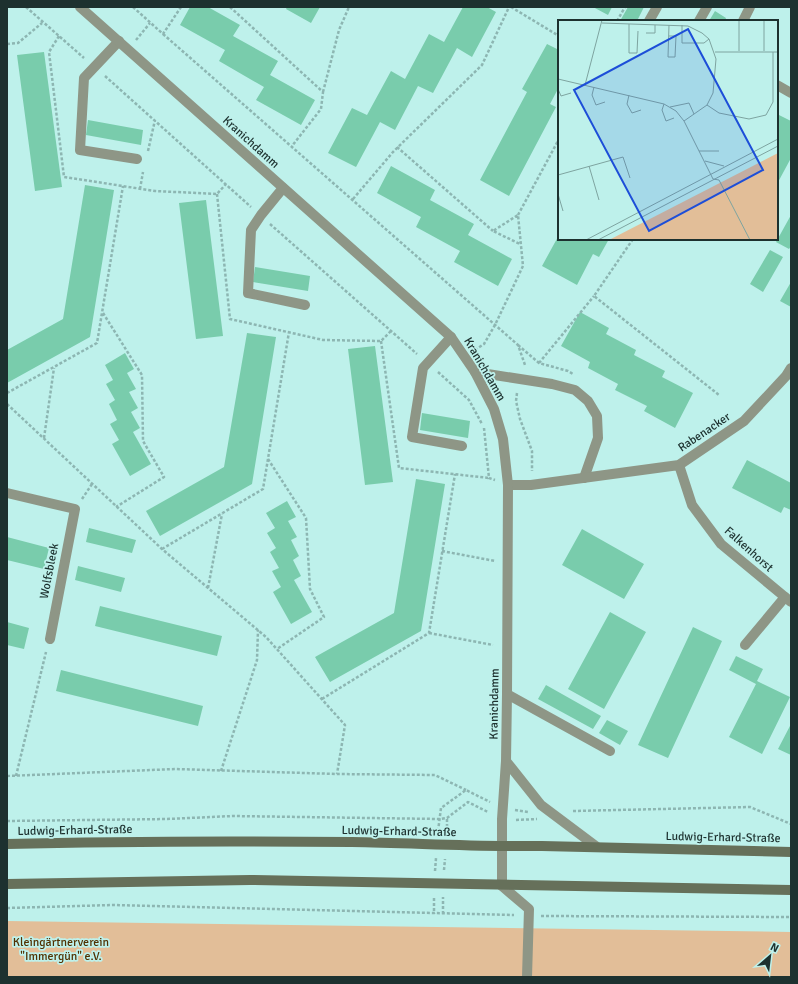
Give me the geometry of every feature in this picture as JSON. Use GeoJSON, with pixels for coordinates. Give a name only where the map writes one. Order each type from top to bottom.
{"type":"FeatureCollection","features":[{"type":"Feature","properties":{"kind":"main road","name":"Ludwig-Erhard-Straße"},"geometry":{"type":"LineString","coordinates":[[7,844],[142,842],[352,842],[502,847],[597,847],[791,852]]}},
{"type":"Feature","properties":{"kind":"main road"},"geometry":{"type":"LineString","coordinates":[[7,884],[250,880],[439,885],[791,890]]}},
{"type":"Feature","properties":{"kind":"street","name":"Kranichdamm"},"geometry":{"type":"LineString","coordinates":[[80,7],[451,337],[474,372],[494,409],[503,439],[508,485],[506,761],[503,814],[502,886]]}},
{"type":"Feature","properties":{"kind":"street"},"geometry":{"type":"LineString","coordinates":[[650,20],[657,7]]}},
{"type":"Feature","properties":{"kind":"street"},"geometry":{"type":"LineString","coordinates":[[700,20],[707,7]]}},
{"type":"Feature","properties":{"kind":"street"},"geometry":{"type":"LineString","coordinates":[[744,20],[750,7]]}},
{"type":"Feature","properties":{"kind":"street"},"geometry":{"type":"LineString","coordinates":[[119,41],[84,78],[80,150],[137,159]]}},
{"type":"Feature","properties":{"kind":"street"},"geometry":{"type":"LineString","coordinates":[[778,86],[791,92]]}},
{"type":"Feature","properties":{"kind":"street"},"geometry":{"type":"LineString","coordinates":[[283,188],[260,215],[251,230],[248,293],[305,305]]}},
{"type":"Feature","properties":{"kind":"street"},"geometry":{"type":"LineString","coordinates":[[451,337],[423,368],[412,437],[462,446]]}},
{"type":"Feature","properties":{"kind":"street","name":"Rabenacker"},"geometry":{"type":"LineString","coordinates":[[508,485],[531,485],[678,465],[744,421],[786,376],[791,368]]}},
{"type":"Feature","properties":{"kind":"street"},"geometry":{"type":"LineString","coordinates":[[474,372],[552,384],[575,390],[588,402],[597,416],[598,438],[584,478]]}},
{"type":"Feature","properties":{"kind":"street","name":"Falkenhorst"},"geometry":{"type":"LineString","coordinates":[[678,465],[692,505],[721,544],[788,600]]}},
{"type":"Feature","properties":{"kind":"street","name":"Wolfsbleek"},"geometry":{"type":"LineString","coordinates":[[7,493],[75,509],[50,639]]}},
{"type":"Feature","properties":{"kind":"street"},"geometry":{"type":"LineString","coordinates":[[745,645],[788,600]]}},
{"type":"Feature","properties":{"kind":"street"},"geometry":{"type":"LineString","coordinates":[[507,694],[610,751]]}},
{"type":"Feature","properties":{"kind":"street"},"geometry":{"type":"LineString","coordinates":[[506,761],[545,808],[597,847]]}},
{"type":"Feature","properties":{"kind":"street"},"geometry":{"type":"LineString","coordinates":[[502,886],[529,909],[527,977]]}},
{"type":"Feature","properties":{"kind":"path"},"geometry":{"type":"LineString","coordinates":[[26,7],[469,400],[483,425],[489,478],[508,485]]}},
{"type":"Feature","properties":{"kind":"path"},"geometry":{"type":"LineString","coordinates":[[133,7],[539,363],[594,296],[632,240]]}},
{"type":"Feature","properties":{"kind":"path"},"geometry":{"type":"LineString","coordinates":[[163,34],[181,7]]}},
{"type":"Feature","properties":{"kind":"path"},"geometry":{"type":"LineString","coordinates":[[230,7],[323,92]]}},
{"type":"Feature","properties":{"kind":"path"},"geometry":{"type":"LineString","coordinates":[[292,146],[321,109],[323,92],[339,30],[349,7]]}},
{"type":"Feature","properties":{"kind":"path"},"geometry":{"type":"LineString","coordinates":[[353,199],[397,148],[482,66],[510,7],[558,35]]}},
{"type":"Feature","properties":{"kind":"path"},"geometry":{"type":"LineString","coordinates":[[618,20],[625,7]]}},
{"type":"Feature","properties":{"kind":"path"},"geometry":{"type":"LineString","coordinates":[[7,44],[18,43],[42,23]]}},
{"type":"Feature","properties":{"kind":"path"},"geometry":{"type":"LineString","coordinates":[[128,49],[150,23]]}},
{"type":"Feature","properties":{"kind":"path"},"geometry":{"type":"LineString","coordinates":[[493,231],[518,215],[558,141]]}},
{"type":"Feature","properties":{"kind":"path"},"geometry":{"type":"LineString","coordinates":[[397,148],[493,231],[520,244]]}},
{"type":"Feature","properties":{"kind":"path"},"geometry":{"type":"LineString","coordinates":[[7,393],[97,343],[123,186]]}},
{"type":"Feature","properties":{"kind":"path"},"geometry":{"type":"LineString","coordinates":[[465,357],[484,344],[495,325],[523,266],[518,215]]}},
{"type":"Feature","properties":{"kind":"path"},"geometry":{"type":"LineString","coordinates":[[594,296],[719,395]]}},
{"type":"Feature","properties":{"kind":"path"},"geometry":{"type":"LineString","coordinates":[[102,312],[142,375],[143,441],[164,476],[116,507]]}},
{"type":"Feature","properties":{"kind":"path"},"geometry":{"type":"LineString","coordinates":[[162,549],[263,489],[289,332]]}},
{"type":"Feature","properties":{"kind":"path"},"geometry":{"type":"LineString","coordinates":[[518,345],[525,365],[523,370]]}},
{"type":"Feature","properties":{"kind":"path"},"geometry":{"type":"LineString","coordinates":[[44,438],[54,368]]}},
{"type":"Feature","properties":{"kind":"path"},"geometry":{"type":"LineString","coordinates":[[518,388],[516,401],[520,419],[532,451],[531,485]]}},
{"type":"Feature","properties":{"kind":"path"},"geometry":{"type":"LineString","coordinates":[[7,404],[162,549],[266,637],[322,698],[345,725],[337,774]]}},
{"type":"Feature","properties":{"kind":"path"},"geometry":{"type":"LineString","coordinates":[[268,458],[306,518],[310,589],[324,617],[278,650]]}},
{"type":"Feature","properties":{"kind":"path"},"geometry":{"type":"LineString","coordinates":[[429,633],[455,474]]}},
{"type":"Feature","properties":{"kind":"path"},"geometry":{"type":"LineString","coordinates":[[208,588],[222,513]]}},
{"type":"Feature","properties":{"kind":"path"},"geometry":{"type":"LineString","coordinates":[[442,551],[508,563]]}},
{"type":"Feature","properties":{"kind":"path"},"geometry":{"type":"LineString","coordinates":[[221,771],[257,660],[258,630]]}},
{"type":"Feature","properties":{"kind":"path"},"geometry":{"type":"LineString","coordinates":[[322,698],[429,633],[507,648]]}},
{"type":"Feature","properties":{"kind":"path"},"geometry":{"type":"LineString","coordinates":[[16,776],[50,639]]}},
{"type":"Feature","properties":{"kind":"path"},"geometry":{"type":"LineString","coordinates":[[7,776],[175,769],[337,774],[435,775],[466,790],[503,814],[532,813],[545,808]]}},
{"type":"Feature","properties":{"kind":"path"},"geometry":{"type":"LineString","coordinates":[[434,914],[439,885],[441,844],[439,819],[441,808],[466,790]]}},
{"type":"Feature","properties":{"kind":"path"},"geometry":{"type":"LineString","coordinates":[[7,821],[167,819],[233,816],[439,819],[447,818],[468,802],[525,820],[538,819],[545,808]]}},
{"type":"Feature","properties":{"kind":"path"},"geometry":{"type":"LineString","coordinates":[[571,811],[750,807],[791,824]]}},
{"type":"Feature","properties":{"kind":"path"},"geometry":{"type":"LineString","coordinates":[[443,914],[439,885],[441,844],[447,818]]}},
{"type":"Feature","properties":{"kind":"path"},"geometry":{"type":"LineString","coordinates":[[7,908],[112,905],[434,914],[791,918]]}},
{"type":"Feature","properties":{"kind":"green space","name":"Kleingärtnerverein \"Immergün\" e.V."},"geometry":{"type":"Polygon","coordinates":[[[7,921],[791,932],[791,977],[7,977],[7,921]]]}},
{"type":"Feature","properties":{"kind":"building"},"geometry":{"type":"Polygon","coordinates":[[[190,7],[208,7],[240,25],[233,36],[278,61],[270,75],[315,100],[301,125],[256,100],[264,87],[219,61],[225,50],[180,25],[190,7]]]}},
{"type":"Feature","properties":{"kind":"building"},"geometry":{"type":"Polygon","coordinates":[[[287,7],[320,7],[311,23],[286,9],[287,7]]]}},
{"type":"Feature","properties":{"kind":"building"},"geometry":{"type":"Polygon","coordinates":[[[463,7],[487,7],[496,12],[472,57],[457,48],[433,93],[418,86],[395,130],[380,122],[356,167],[328,153],[352,108],[367,115],[391,71],[405,79],[429,34],[444,42],[463,7]]]}},
{"type":"Feature","properties":{"kind":"building"},"geometry":{"type":"Polygon","coordinates":[[[593,7],[612,7],[608,15],[593,7]]]}},
{"type":"Feature","properties":{"kind":"building"},"geometry":{"type":"Polygon","coordinates":[[[628,7],[644,7],[638,20],[621,20],[628,7]]]}},
{"type":"Feature","properties":{"kind":"building"},"geometry":{"type":"Polygon","coordinates":[[[715,11],[726,18],[725,20],[710,20],[715,11]]]}},
{"type":"Feature","properties":{"kind":"building"},"geometry":{"type":"Polygon","coordinates":[[[547,44],[558,50],[558,89],[550,104],[556,107],[509,196],[480,180],[527,92],[522,89],[547,44]]]}},
{"type":"Feature","properties":{"kind":"building"},"geometry":{"type":"Polygon","coordinates":[[[44,52],[62,187],[35,191],[17,55],[44,52]]]}},
{"type":"Feature","properties":{"kind":"building"},"geometry":{"type":"Polygon","coordinates":[[[778,114],[791,121],[791,158],[778,182],[778,114]]]}},
{"type":"Feature","properties":{"kind":"building"},"geometry":{"type":"Polygon","coordinates":[[[88,120],[143,130],[141,145],[86,135],[88,120]]]}},
{"type":"Feature","properties":{"kind":"building"},"geometry":{"type":"Polygon","coordinates":[[[391,166],[435,190],[430,200],[474,224],[468,235],[512,259],[498,286],[454,262],[460,251],[416,227],[421,217],[377,193],[391,166]]]}},
{"type":"Feature","properties":{"kind":"building"},"geometry":{"type":"Polygon","coordinates":[[[85,185],[114,190],[90,337],[7,383],[7,350],[63,319],[85,185]]]}},
{"type":"Feature","properties":{"kind":"building"},"geometry":{"type":"Polygon","coordinates":[[[206,200],[223,336],[196,339],[179,203],[206,200]]]}},
{"type":"Feature","properties":{"kind":"building"},"geometry":{"type":"Polygon","coordinates":[[[791,215],[791,246],[789,249],[776,242],[791,215]]]}},
{"type":"Feature","properties":{"kind":"building"},"geometry":{"type":"Polygon","coordinates":[[[558,237],[558,240],[608,240],[599,257],[593,254],[577,285],[542,266],[558,237]]]}},
{"type":"Feature","properties":{"kind":"building"},"geometry":{"type":"Polygon","coordinates":[[[770,250],[783,257],[763,292],[750,284],[770,250]]]}},
{"type":"Feature","properties":{"kind":"building"},"geometry":{"type":"Polygon","coordinates":[[[255,267],[310,276],[308,291],[253,282],[255,267]]]}},
{"type":"Feature","properties":{"kind":"building"},"geometry":{"type":"Polygon","coordinates":[[[791,282],[791,307],[780,301],[791,282]]]}},
{"type":"Feature","properties":{"kind":"building"},"geometry":{"type":"Polygon","coordinates":[[[580,312],[609,328],[606,334],[636,350],[634,355],[665,371],[662,377],[693,393],[675,428],[644,411],[647,406],[615,390],[618,384],[588,368],[590,362],[561,346],[580,312]]]}},
{"type":"Feature","properties":{"kind":"building"},"geometry":{"type":"Polygon","coordinates":[[[247,333],[276,337],[252,484],[160,536],[146,511],[224,467],[247,333]]]}},
{"type":"Feature","properties":{"kind":"building"},"geometry":{"type":"Polygon","coordinates":[[[375,346],[393,482],[365,485],[348,349],[375,346]]]}},
{"type":"Feature","properties":{"kind":"building"},"geometry":{"type":"Polygon","coordinates":[[[125,353],[134,369],[127,373],[136,389],[129,392],[138,408],[131,412],[140,428],[133,432],[151,464],[130,476],[112,444],[119,440],[110,424],[117,420],[109,404],[115,400],[106,384],[113,380],[105,365],[125,353]]]}},
{"type":"Feature","properties":{"kind":"building"},"geometry":{"type":"Polygon","coordinates":[[[422,413],[470,421],[468,438],[420,430],[422,413]]]}},
{"type":"Feature","properties":{"kind":"building"},"geometry":{"type":"Polygon","coordinates":[[[747,460],[791,483],[791,510],[784,507],[781,513],[732,488],[747,460]]]}},
{"type":"Feature","properties":{"kind":"building"},"geometry":{"type":"Polygon","coordinates":[[[416,479],[445,484],[421,631],[330,682],[315,657],[394,613],[416,479]]]}},
{"type":"Feature","properties":{"kind":"building"},"geometry":{"type":"Polygon","coordinates":[[[287,501],[296,517],[288,521],[297,537],[291,540],[299,556],[293,560],[301,576],[294,580],[312,612],[291,624],[273,592],[281,587],[272,571],[279,568],[270,552],[276,548],[267,533],[275,528],[266,513],[287,501]]]}},
{"type":"Feature","properties":{"kind":"building"},"geometry":{"type":"Polygon","coordinates":[[[89,528],[136,540],[132,553],[86,542],[89,528]]]}},
{"type":"Feature","properties":{"kind":"building"},"geometry":{"type":"Polygon","coordinates":[[[582,529],[644,564],[624,599],[562,565],[582,529]]]}},
{"type":"Feature","properties":{"kind":"building"},"geometry":{"type":"Polygon","coordinates":[[[7,537],[49,548],[44,569],[7,560],[7,537]]]}},
{"type":"Feature","properties":{"kind":"building"},"geometry":{"type":"Polygon","coordinates":[[[78,566],[125,578],[121,592],[75,580],[78,566]]]}},
{"type":"Feature","properties":{"kind":"building"},"geometry":{"type":"Polygon","coordinates":[[[100,606],[222,636],[217,656],[95,626],[100,606]]]}},
{"type":"Feature","properties":{"kind":"building"},"geometry":{"type":"Polygon","coordinates":[[[610,612],[646,632],[604,709],[568,689],[610,612]]]}},
{"type":"Feature","properties":{"kind":"building"},"geometry":{"type":"Polygon","coordinates":[[[7,622],[29,628],[24,649],[7,645],[7,622]]]}},
{"type":"Feature","properties":{"kind":"building"},"geometry":{"type":"Polygon","coordinates":[[[693,627],[722,641],[668,758],[638,745],[693,627]]]}},
{"type":"Feature","properties":{"kind":"building"},"geometry":{"type":"Polygon","coordinates":[[[736,656],[763,669],[757,681],[790,697],[762,754],[729,737],[756,684],[729,670],[736,656]]]}},
{"type":"Feature","properties":{"kind":"building"},"geometry":{"type":"Polygon","coordinates":[[[61,670],[203,706],[198,726],[56,691],[61,670]]]}},
{"type":"Feature","properties":{"kind":"building"},"geometry":{"type":"Polygon","coordinates":[[[546,685],[601,716],[593,729],[538,699],[546,685]]]}},
{"type":"Feature","properties":{"kind":"building"},"geometry":{"type":"Polygon","coordinates":[[[607,720],[628,731],[620,745],[599,733],[607,720]]]}},
{"type":"Feature","properties":{"kind":"building"},"geometry":{"type":"Polygon","coordinates":[[[791,724],[791,755],[778,749],[791,724]]]}}]}
